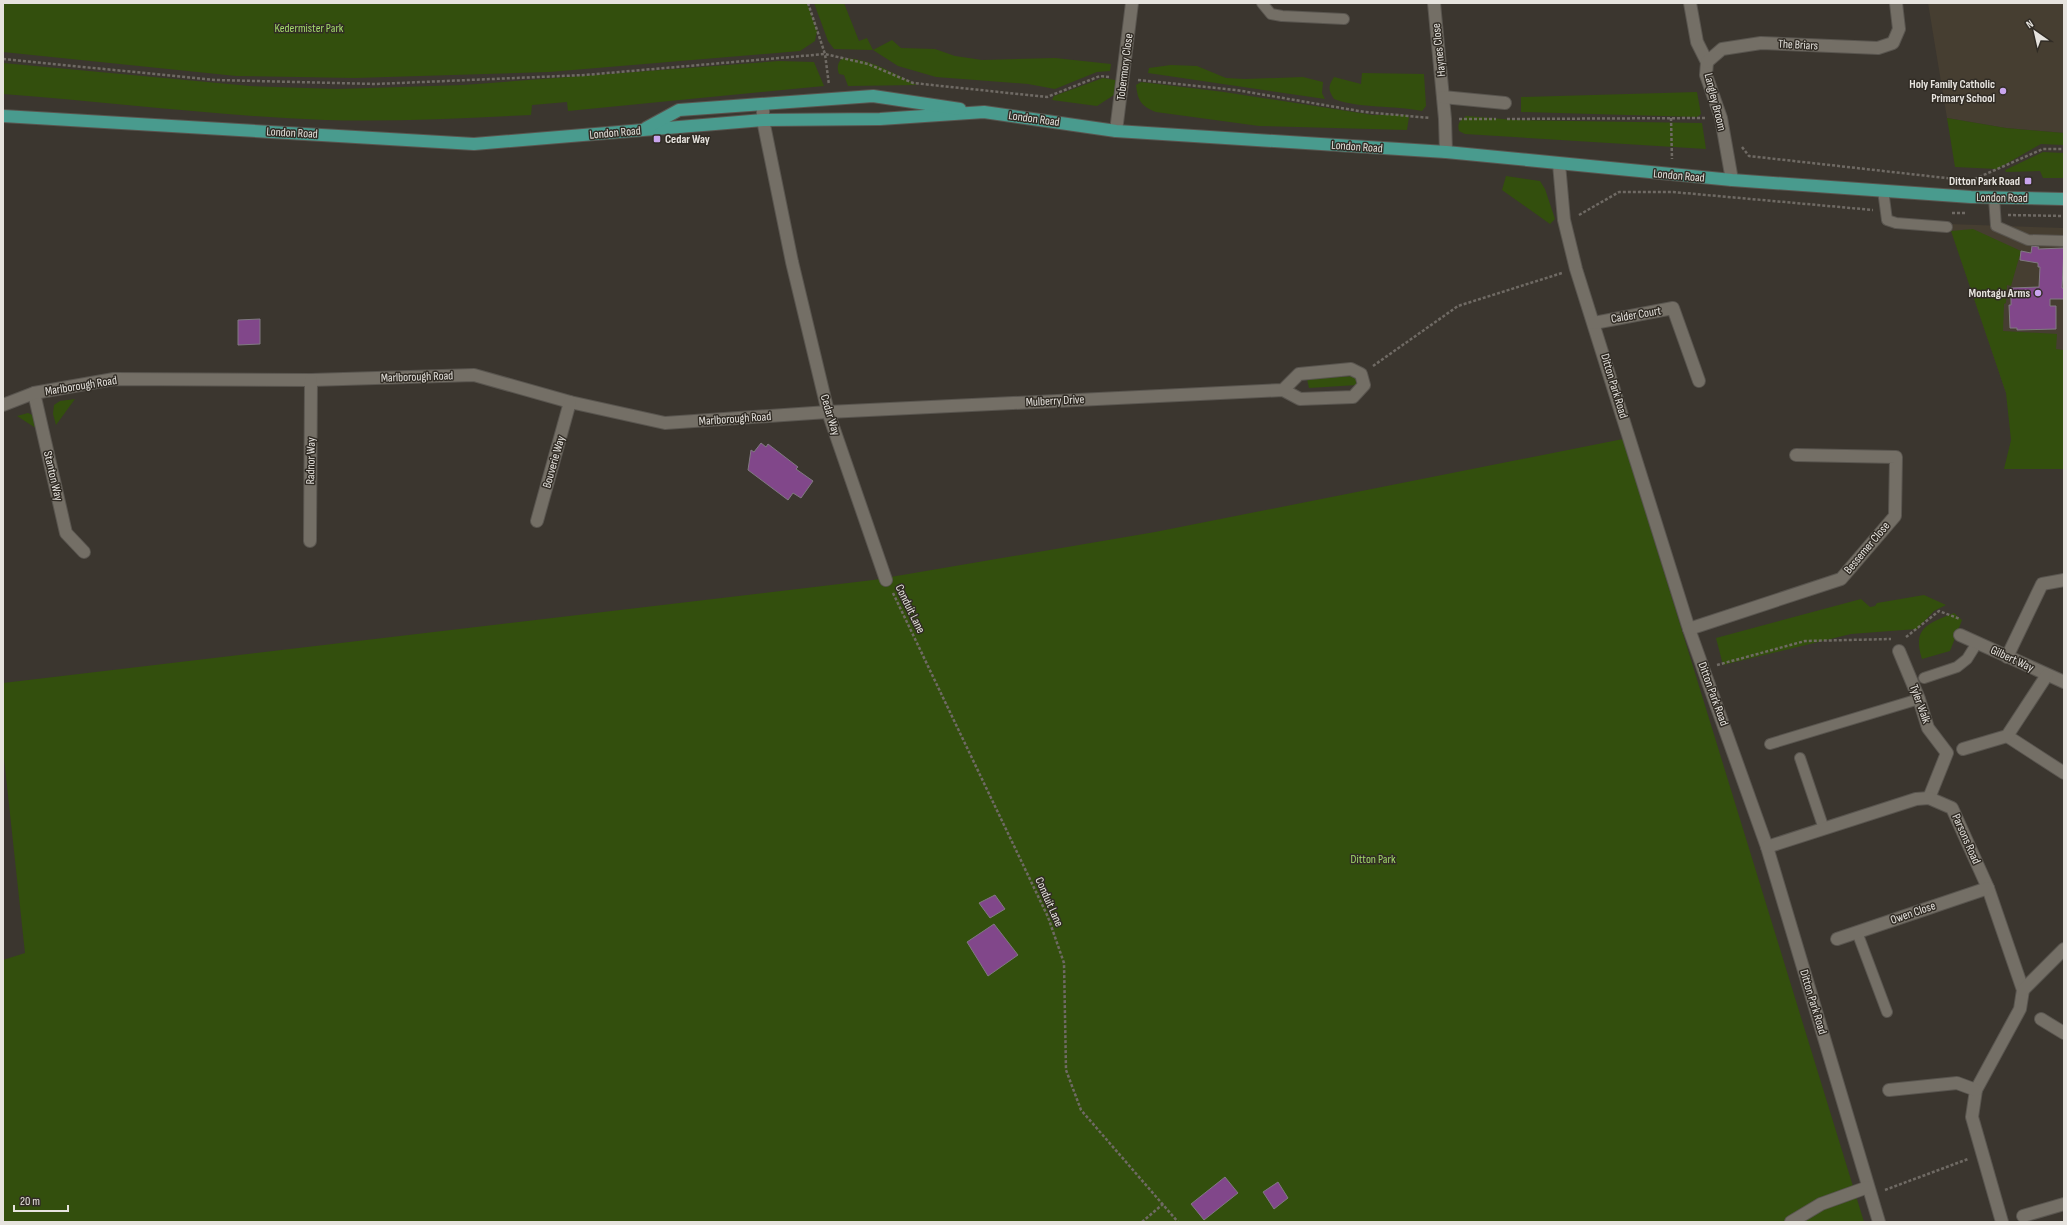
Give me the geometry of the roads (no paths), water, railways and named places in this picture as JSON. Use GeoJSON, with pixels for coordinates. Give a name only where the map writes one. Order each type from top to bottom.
{"type":"FeatureCollection","features":[{"type":"Feature","properties":{"kind":"main road"},"geometry":{"type":"LineString","coordinates":[[642,131],[679,110],[873,96],[984,112]]}},
{"type":"Feature","properties":{"kind":"main road","name":"London Road"},"geometry":{"type":"LineString","coordinates":[[3,116],[474,144],[763,120],[880,119],[984,112],[1116,131],[1446,152],[1672,176],[1994,198],[2064,199]]}},
{"type":"Feature","properties":{"kind":"street","name":"Tobermory Close"},"geometry":{"type":"LineString","coordinates":[[1116,131],[1132,3]]}},
{"type":"Feature","properties":{"kind":"street","name":"Haynes Close"},"geometry":{"type":"LineString","coordinates":[[1434,3],[1443,96],[1446,152]]}},
{"type":"Feature","properties":{"kind":"street","name":"Langley Broom"},"geometry":{"type":"LineString","coordinates":[[1690,3],[1696,42],[1707,62],[1706,75],[1721,118],[1732,180]]}},
{"type":"Feature","properties":{"kind":"street","name":"The Briars"},"geometry":{"type":"LineString","coordinates":[[1707,62],[1722,49],[1761,43],[1878,48],[1893,43],[1899,29],[1896,3]]}},
{"type":"Feature","properties":{"kind":"street"},"geometry":{"type":"LineString","coordinates":[[1443,96],[1505,103]]}},
{"type":"Feature","properties":{"kind":"street","name":"Cedar Way"},"geometry":{"type":"LineString","coordinates":[[763,104],[763,120],[792,262],[828,412],[886,580]]}},
{"type":"Feature","properties":{"kind":"street","name":"Ditton Park Road"},"geometry":{"type":"LineString","coordinates":[[1559,164],[1564,220],[1576,269],[1594,322],[1689,629],[1767,847],[1879,1222]]}},
{"type":"Feature","properties":{"kind":"street","name":"Calder Court"},"geometry":{"type":"LineString","coordinates":[[1594,322],[1673,308],[1699,381]]}},
{"type":"Feature","properties":{"kind":"street","name":"Mulberry Drive"},"geometry":{"type":"LineString","coordinates":[[828,412],[1283,390],[1300,399],[1354,397],[1364,385],[1361,374],[1351,369],[1299,374],[1283,390]]}},
{"type":"Feature","properties":{"kind":"street","name":"Marlborough Road"},"geometry":{"type":"LineString","coordinates":[[3,405],[34,393],[114,379],[312,380],[474,375],[570,402],[665,423],[828,412]]}},
{"type":"Feature","properties":{"kind":"street","name":"Radnor Way"},"geometry":{"type":"LineString","coordinates":[[310,541],[312,380]]}},
{"type":"Feature","properties":{"kind":"street","name":"Stanton Way"},"geometry":{"type":"LineString","coordinates":[[34,393],[66,533],[84,552]]}},
{"type":"Feature","properties":{"kind":"street","name":"Bouverie Way"},"geometry":{"type":"LineString","coordinates":[[537,521],[570,402]]}},
{"type":"Feature","properties":{"kind":"street","name":"Bessemer Close"},"geometry":{"type":"LineString","coordinates":[[1689,629],[1841,579],[1894,516],[1896,457],[1796,455]]}},
{"type":"Feature","properties":{"kind":"street"},"geometry":{"type":"LineString","coordinates":[[2007,657],[2042,584],[2064,580]]}},
{"type":"Feature","properties":{"kind":"street","name":"Gilbert Way"},"geometry":{"type":"LineString","coordinates":[[1960,635],[2064,682]]}},
{"type":"Feature","properties":{"kind":"street","name":"Tyler Walk"},"geometry":{"type":"LineString","coordinates":[[1899,652],[1919,699],[1928,728],[1947,753],[1929,798]]}},
{"type":"Feature","properties":{"kind":"street"},"geometry":{"type":"LineString","coordinates":[[1963,749],[2007,736],[2047,674]]}},
{"type":"Feature","properties":{"kind":"street"},"geometry":{"type":"LineString","coordinates":[[2007,736],[2064,773]]}},
{"type":"Feature","properties":{"kind":"street"},"geometry":{"type":"LineString","coordinates":[[1767,847],[1916,800],[1929,798]]}},
{"type":"Feature","properties":{"kind":"street","name":"Parsons Road"},"geometry":{"type":"LineString","coordinates":[[1929,798],[1952,808],[1988,888],[2023,990],[2020,1008],[1976,1090]]}},
{"type":"Feature","properties":{"kind":"street","name":"Owen Close"},"geometry":{"type":"LineString","coordinates":[[1838,939],[1988,888]]}},
{"type":"Feature","properties":{"kind":"street"},"geometry":{"type":"LineString","coordinates":[[2023,990],[2064,949]]}},
{"type":"Feature","properties":{"kind":"street"},"geometry":{"type":"LineString","coordinates":[[2042,1019],[2064,1034]]}},
{"type":"Feature","properties":{"kind":"street"},"geometry":{"type":"LineString","coordinates":[[1889,1090],[1957,1083],[1976,1090],[1972,1118],[2002,1222]]}},
{"type":"Feature","properties":{"kind":"street"},"geometry":{"type":"LineString","coordinates":[[1791,1222],[1821,1204],[1869,1191]]}},
{"type":"Feature","properties":{"kind":"street"},"geometry":{"type":"LineString","coordinates":[[2023,1216],[2064,1204]]}},
{"type":"Feature","properties":{"kind":"lane"},"geometry":{"type":"LineString","coordinates":[[1262,3],[1271,14],[1344,20]]}},
{"type":"Feature","properties":{"kind":"lane"},"geometry":{"type":"LineString","coordinates":[[1883,190],[1887,220],[1896,223],[1947,227]]}},
{"type":"Feature","properties":{"kind":"lane"},"geometry":{"type":"LineString","coordinates":[[1994,198],[1996,226],[2028,240],[2064,241]]}},
{"type":"Feature","properties":{"kind":"lane"},"geometry":{"type":"LineString","coordinates":[[1924,678],[1957,667],[1967,660],[1977,643]]}},
{"type":"Feature","properties":{"kind":"lane"},"geometry":{"type":"LineString","coordinates":[[1770,744],[1919,699]]}},
{"type":"Feature","properties":{"kind":"lane"},"geometry":{"type":"LineString","coordinates":[[1800,758],[1824,829]]}},
{"type":"Feature","properties":{"kind":"lane"},"geometry":{"type":"LineString","coordinates":[[1857,932],[1887,1012]]}},
{"type":"Feature","properties":{"kind":"place","name":"Holy Family Catholic Primary School"},"geometry":{"type":"Point","coordinates":[2003,91]}},
{"type":"Feature","properties":{"kind":"place","name":"Cedar Way"},"geometry":{"type":"Point","coordinates":[657,139]}},
{"type":"Feature","properties":{"kind":"place","name":"Ditton Park Road"},"geometry":{"type":"Point","coordinates":[2028,181]}},
{"type":"Feature","properties":{"kind":"place","name":"Montagu Arms"},"geometry":{"type":"Point","coordinates":[2038,293]}},
{"type":"Feature","properties":{"kind":"park label","name":"Kedermister Park"},"geometry":{"type":"Point","coordinates":[309,28]}},
{"type":"Feature","properties":{"kind":"park label","name":"Ditton Park"},"geometry":{"type":"Point","coordinates":[1373,859]}}]}
